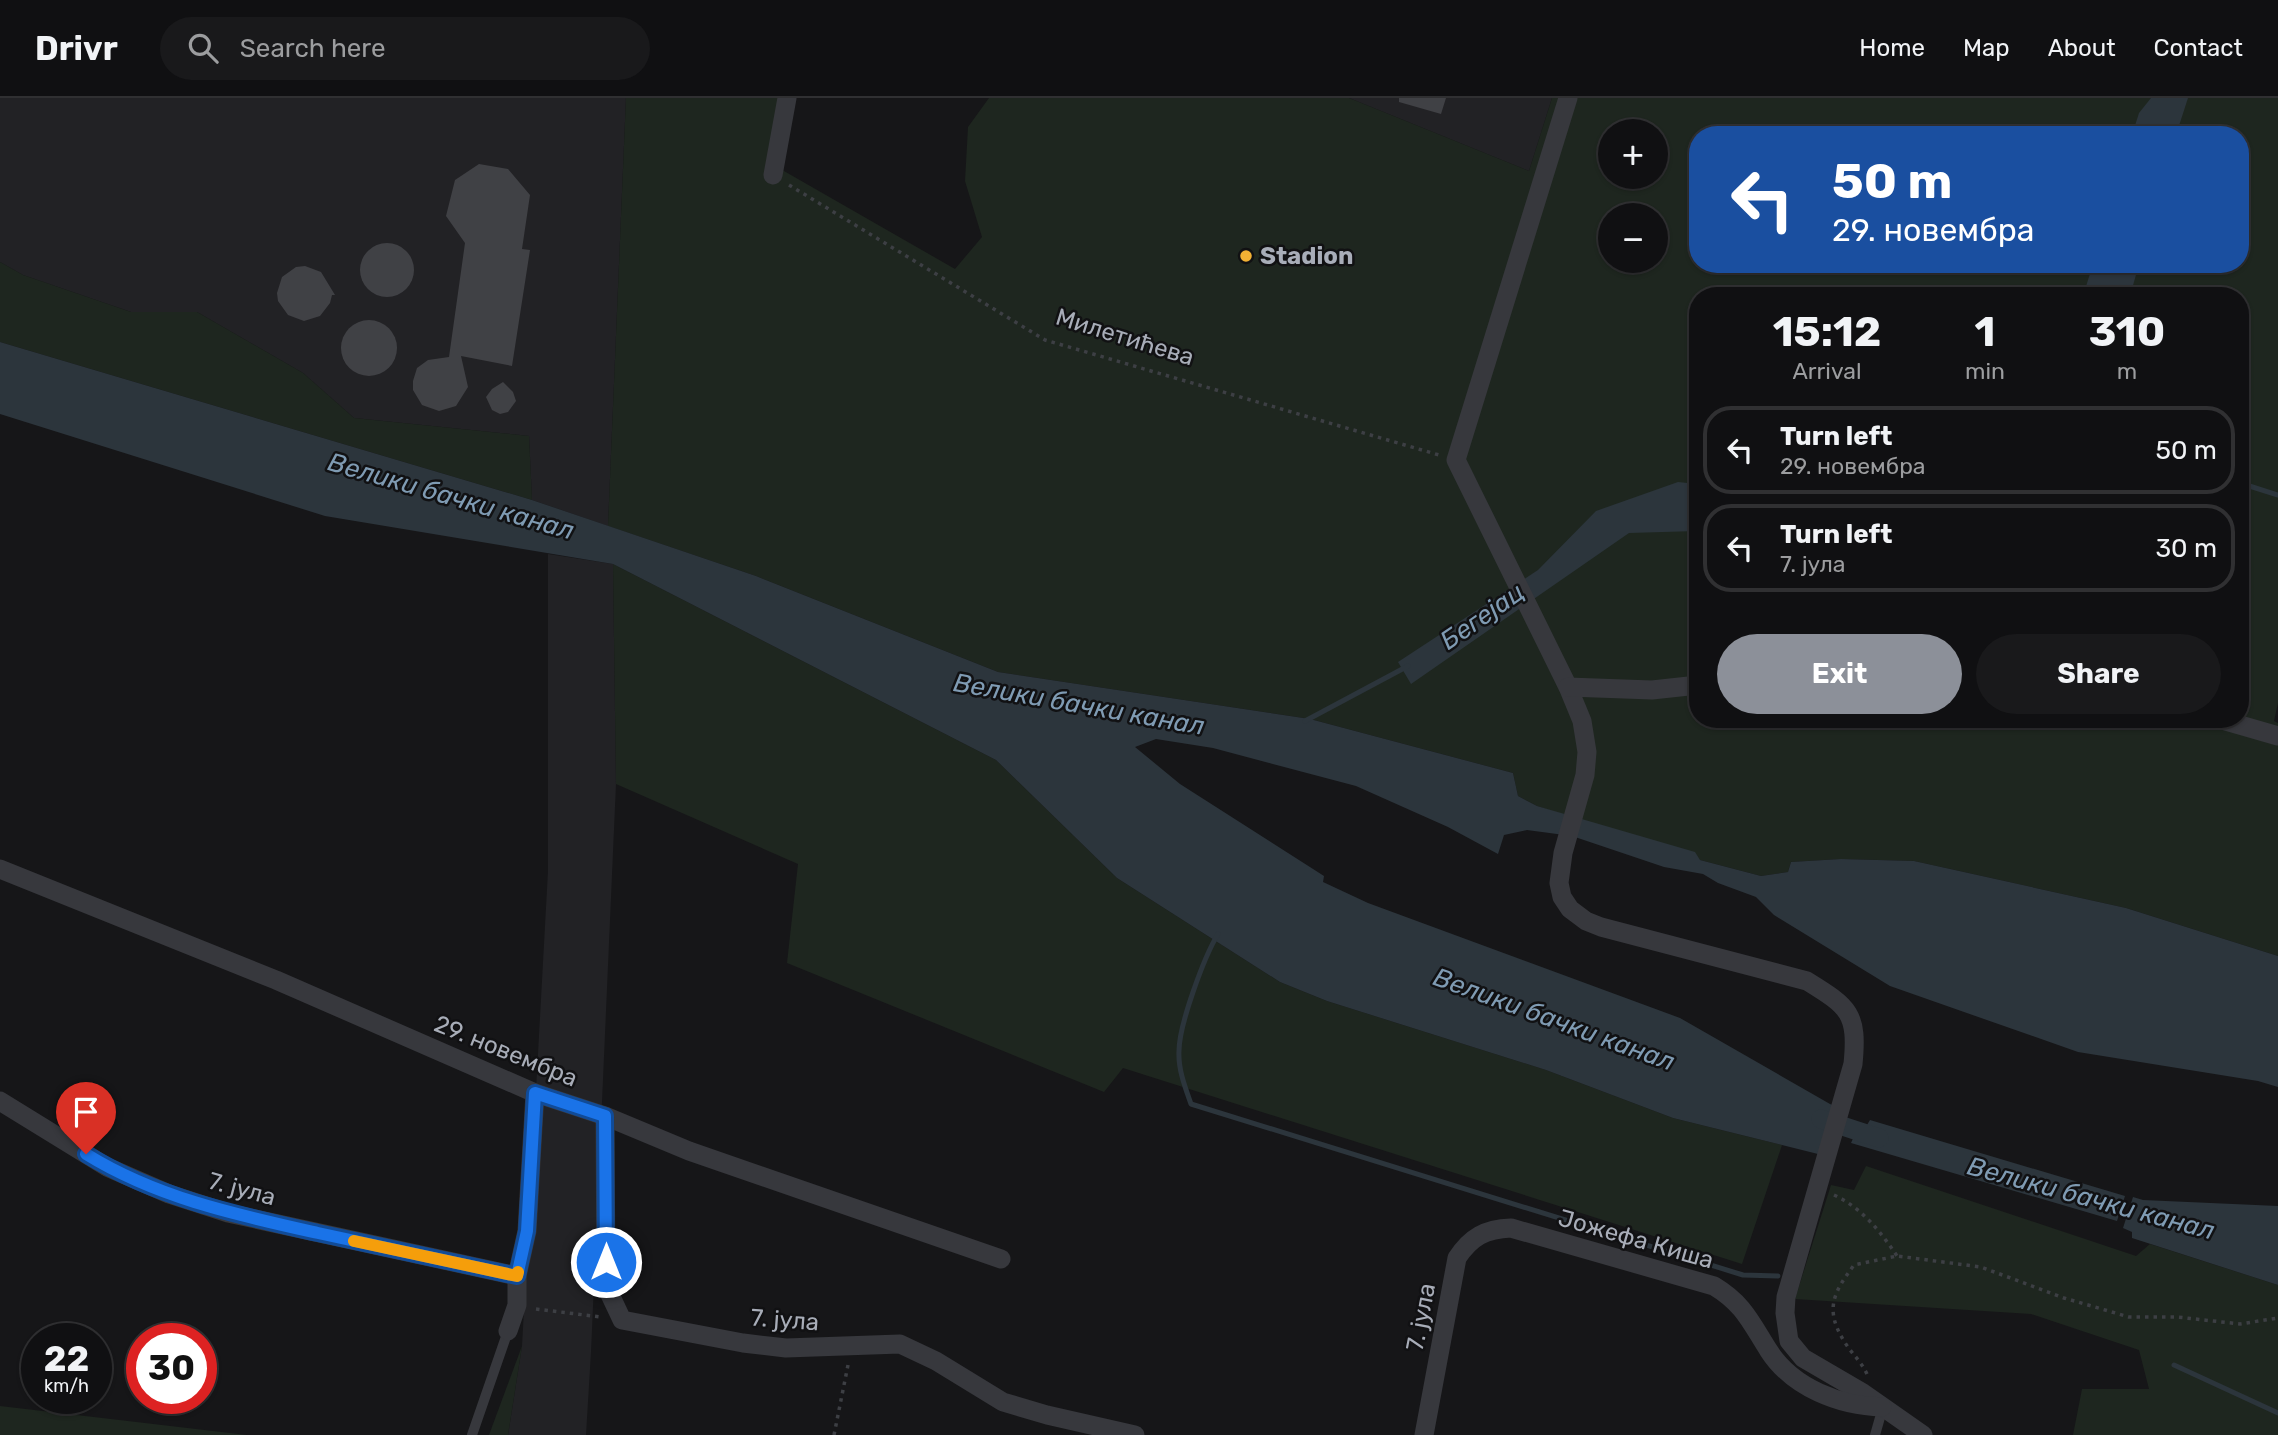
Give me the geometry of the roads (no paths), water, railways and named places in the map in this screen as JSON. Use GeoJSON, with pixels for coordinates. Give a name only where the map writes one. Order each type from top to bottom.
{"type":"FeatureCollection","features":[{"type":"Feature","properties":{"kind":"street"},"geometry":{"type":"LineString","coordinates":[[773,175],[787,98]]}},
{"type":"Feature","properties":{"kind":"street"},"geometry":{"type":"LineString","coordinates":[[1568,98],[1455,460],[1568,687],[1586,736],[1586,764],[1558,877],[1560,891],[1570,909],[1601,928],[1807,981],[1837,999],[1849,1012],[1856,1037],[1853,1064],[1786,1297],[1785,1313],[1789,1340],[1803,1358],[1923,1435]]}},
{"type":"Feature","properties":{"kind":"street"},"geometry":{"type":"LineString","coordinates":[[1568,687],[1652,690],[1689,686]]}},
{"type":"Feature","properties":{"kind":"street"},"geometry":{"type":"LineString","coordinates":[[2249,728],[2278,736]]}},
{"type":"Feature","properties":{"kind":"street","name":"29. новембра"},"geometry":{"type":"LineString","coordinates":[[0,869],[276,980],[535,1093],[605,1116],[690,1151],[1002,1259]]}},
{"type":"Feature","properties":{"kind":"street"},"geometry":{"type":"LineString","coordinates":[[508,1331],[517,1305],[517,1276],[527,1231],[535,1093]]}},
{"type":"Feature","properties":{"kind":"street","name":"7. јула"},"geometry":{"type":"LineString","coordinates":[[0,1101],[107,1167],[169,1194],[228,1213],[517,1276]]}},
{"type":"Feature","properties":{"kind":"street","name":"7. јула"},"geometry":{"type":"LineString","coordinates":[[605,1116],[606,1286],[622,1320],[743,1343],[786,1348],[888,1343],[910,1346],[1003,1402],[1135,1435]]}},
{"type":"Feature","properties":{"kind":"street","name":"Јожефа Киша"},"geometry":{"type":"LineString","coordinates":[[1496,1229],[1511,1228],[1714,1286],[1732,1297],[1742,1308],[1770,1353],[1796,1378],[1812,1389],[1847,1404],[1883,1407]]}},
{"type":"Feature","properties":{"kind":"street","name":"7. јула"},"geometry":{"type":"LineString","coordinates":[[1424,1435],[1457,1258],[1474,1237],[1496,1229]]}},
{"type":"Feature","properties":{"kind":"lane"},"geometry":{"type":"LineString","coordinates":[[472,1435],[508,1331]]}},
{"type":"Feature","properties":{"kind":"lane"},"geometry":{"type":"LineString","coordinates":[[1875,1435],[1883,1407]]}},
{"type":"Feature","properties":{"kind":"water"},"geometry":{"type":"Polygon","coordinates":[[[2151,98],[2188,98],[2179,126],[2135,126],[2139,113],[2151,98]]]}},
{"type":"Feature","properties":{"kind":"water"},"geometry":{"type":"Polygon","coordinates":[[[2090,273],[2136,273],[2133,287],[2086,287],[2090,273]]]}},
{"type":"Feature","properties":{"kind":"water"},"geometry":{"type":"Polygon","coordinates":[[[0,342],[532,500],[756,576],[998,672],[1310,719],[1513,773],[1518,796],[1537,806],[1695,852],[1700,860],[1761,876],[1788,872],[1791,862],[1841,859],[1914,861],[2126,908],[2278,956],[2278,1087],[2258,1081],[2078,1052],[1890,986],[1774,915],[1756,897],[1718,883],[1703,874],[1664,867],[1572,836],[1527,830],[1504,835],[1498,854],[1448,827],[1356,786],[1213,748],[1156,739],[1135,747],[1180,784],[1324,876],[1323,882],[1368,903],[1680,1018],[1830,1104],[1849,1112],[1818,1154],[1673,1118],[1546,1070],[1327,1001],[1280,982],[1117,878],[996,760],[613,564],[325,516],[0,414],[0,342]]]}},
{"type":"Feature","properties":{"kind":"water"},"geometry":{"type":"Polygon","coordinates":[[[1678,482],[1689,483],[1689,531],[1629,533],[1411,684],[1398,662],[1538,570],[1596,511],[1678,482]]]}},
{"type":"Feature","properties":{"kind":"water"},"geometry":{"type":"Polygon","coordinates":[[[1870,1120],[2125,1196],[2117,1221],[1851,1143],[1860,1123],[1867,1125],[1870,1120]]]}},
{"type":"Feature","properties":{"kind":"water"},"geometry":{"type":"Polygon","coordinates":[[[2133,1197],[2143,1200],[2278,1206],[2278,1285],[2132,1238],[2132,1232],[2123,1228],[2133,1197]]]}},
{"type":"Feature","properties":{"kind":"waterway"},"geometry":{"type":"LineString","coordinates":[[2249,486],[2278,495]]}},
{"type":"Feature","properties":{"kind":"waterway","name":"Бегејац"},"geometry":{"type":"LineString","coordinates":[[1305,721],[1408,666]]}},
{"type":"Feature","properties":{"kind":"waterway"},"geometry":{"type":"LineString","coordinates":[[1218,934],[1193,991],[1180,1039],[1182,1078],[1191,1104],[1743,1275],[1778,1276]]}},
{"type":"Feature","properties":{"kind":"waterway","name":"Велики бачки канал"},"geometry":{"type":"LineString","coordinates":[[1821,1119],[1879,1138]]}},
{"type":"Feature","properties":{"kind":"waterway"},"geometry":{"type":"LineString","coordinates":[[2174,1365],[2278,1413]]}},
{"type":"Feature","properties":{"kind":"place","name":"Stadion"},"geometry":{"type":"Point","coordinates":[1246,256]}}]}
